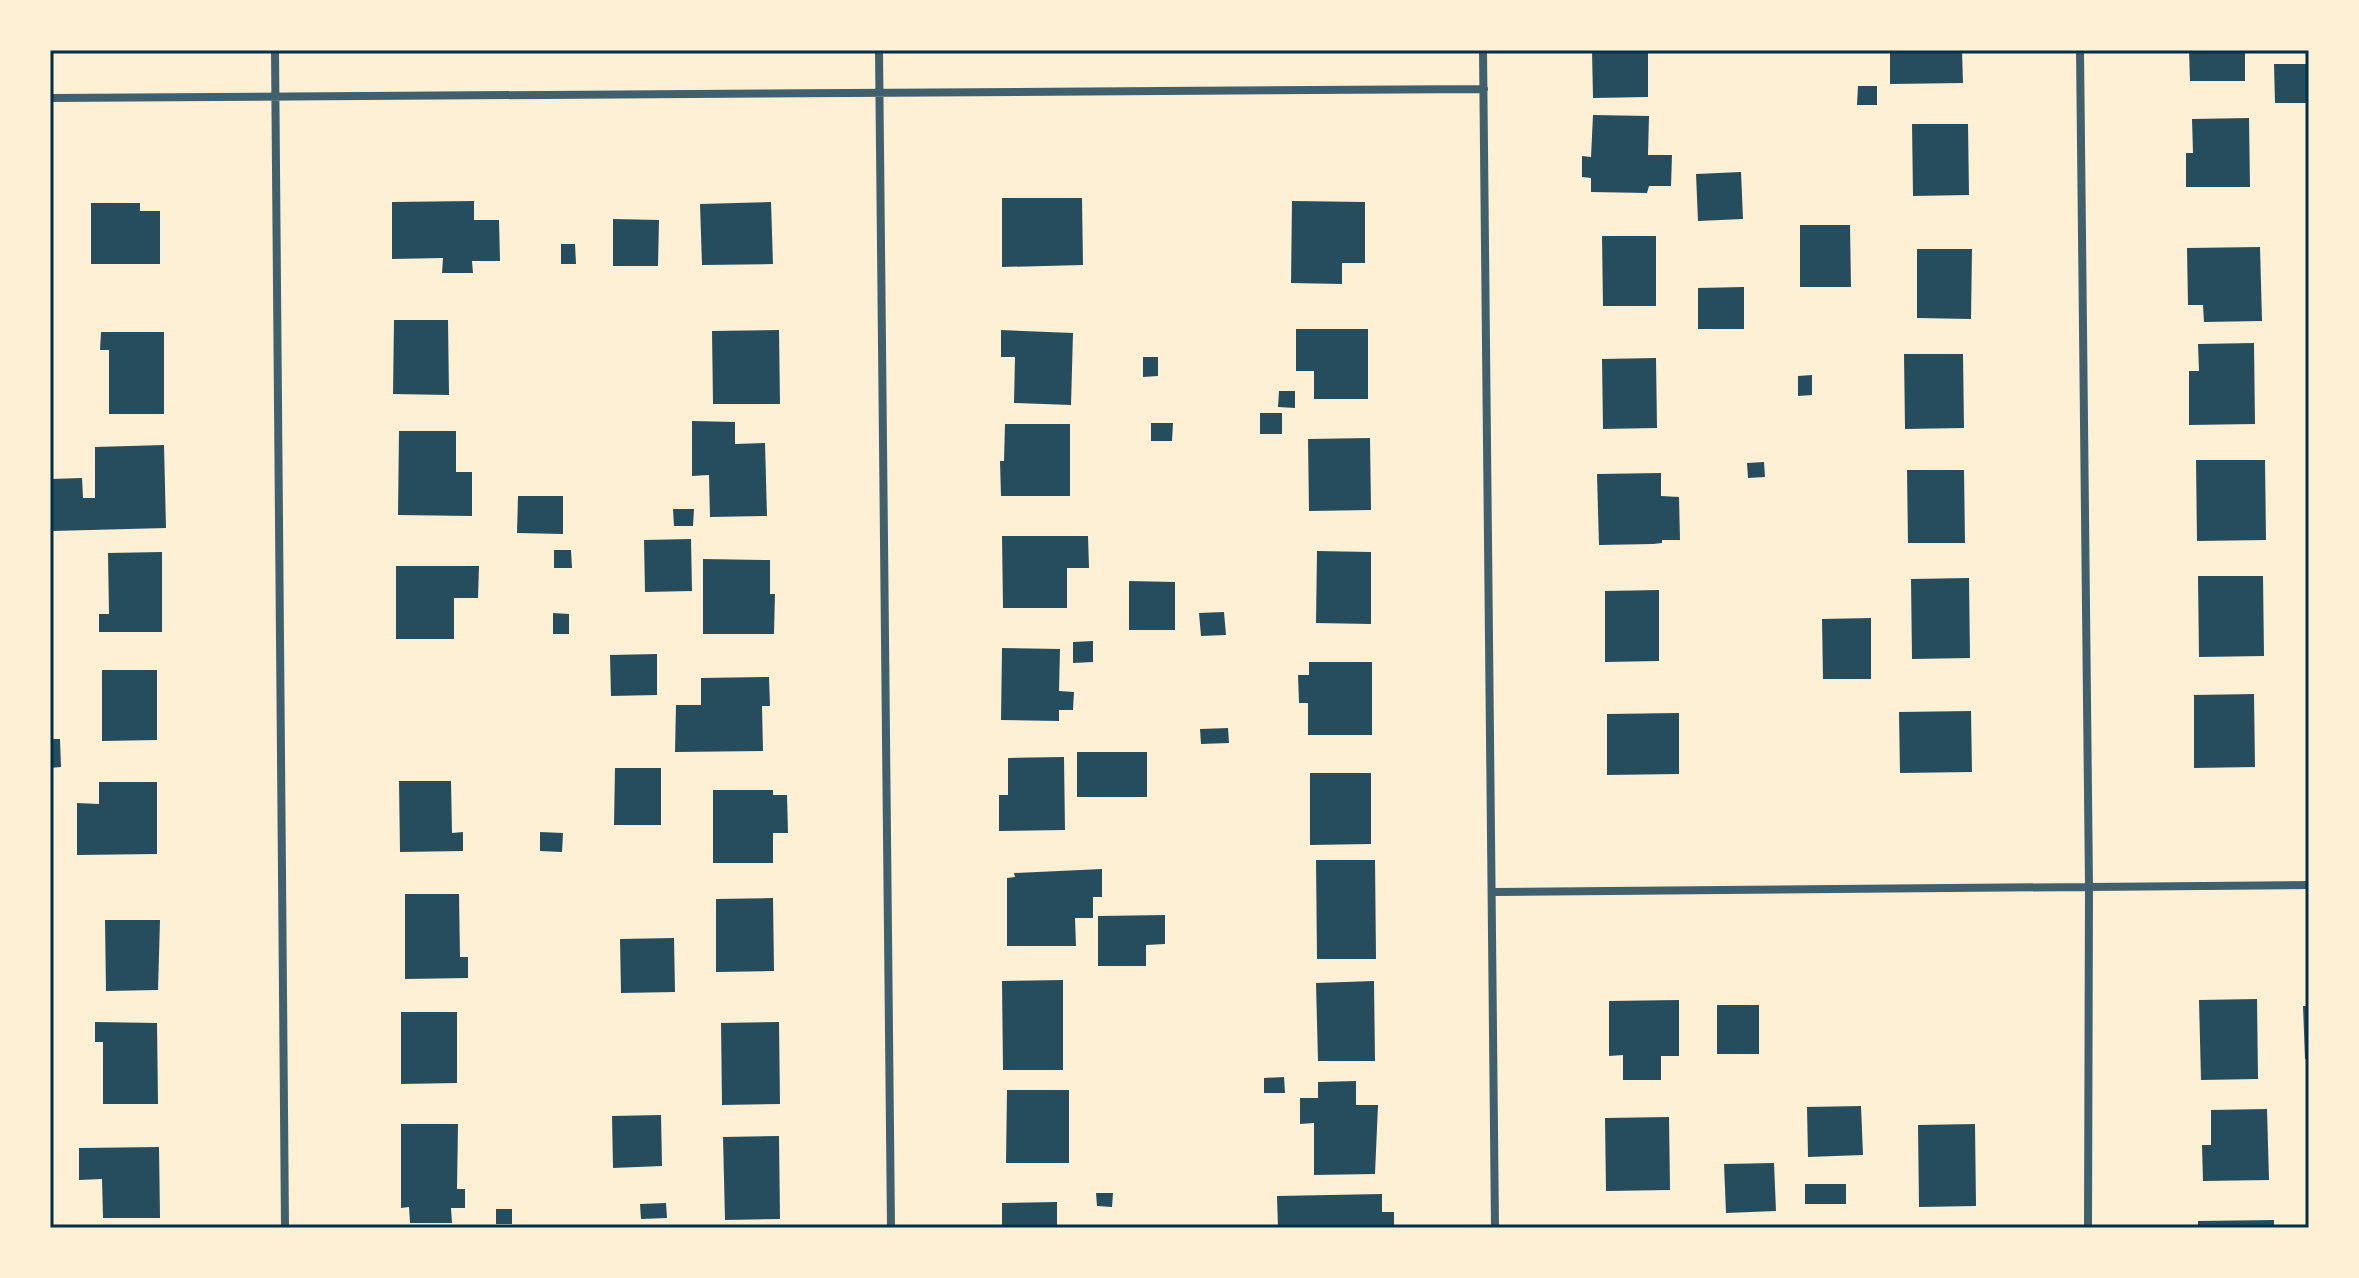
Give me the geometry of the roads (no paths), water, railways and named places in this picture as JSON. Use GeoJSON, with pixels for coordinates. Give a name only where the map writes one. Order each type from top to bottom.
{"type":"FeatureCollection","features":[{"type":"Feature","properties":{"kind":"street"},"geometry":{"type":"LineString","coordinates":[[275,50],[285,1228]]}},
{"type":"Feature","properties":{"kind":"street"},"geometry":{"type":"LineString","coordinates":[[879,50],[891,1228]]}},
{"type":"Feature","properties":{"kind":"street"},"geometry":{"type":"LineString","coordinates":[[1483,50],[1494,892],[1495,1228]]}},
{"type":"Feature","properties":{"kind":"street"},"geometry":{"type":"LineString","coordinates":[[2080,50],[2089,886],[2088,1228]]}},
{"type":"Feature","properties":{"kind":"street"},"geometry":{"type":"LineString","coordinates":[[50,98],[1484,89]]}},
{"type":"Feature","properties":{"kind":"street"},"geometry":{"type":"LineString","coordinates":[[1494,892],[2309,885]]}}]}
